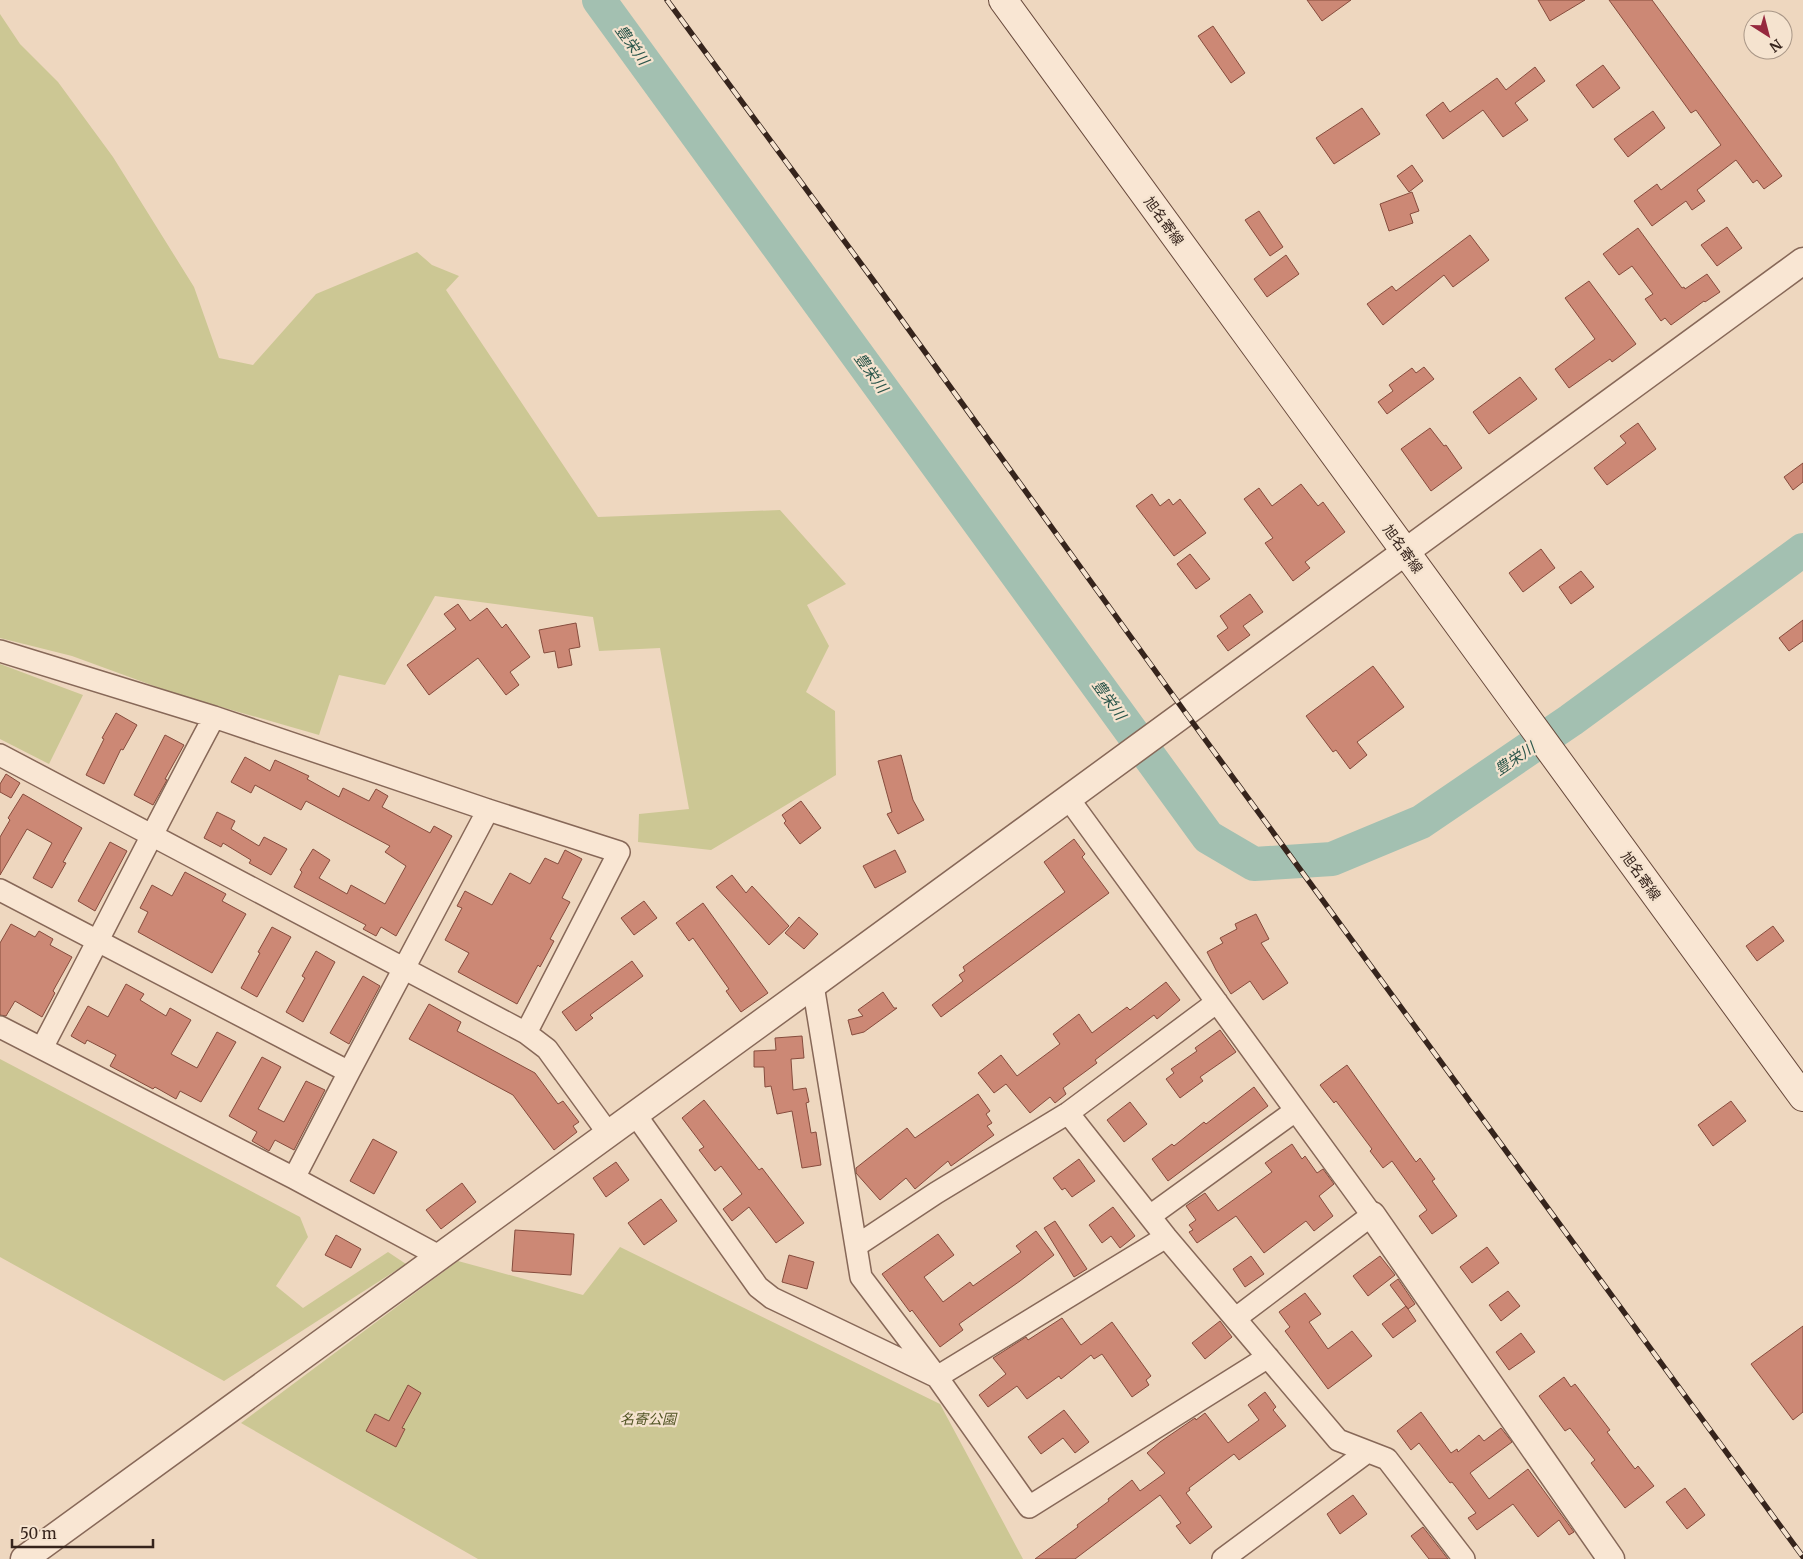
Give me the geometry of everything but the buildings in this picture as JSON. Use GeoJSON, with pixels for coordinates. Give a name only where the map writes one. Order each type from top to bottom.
{"type":"FeatureCollection","features":[{"type":"Feature","properties":{"kind":"main road","name":"旭名寄線"},"geometry":{"type":"LineString","coordinates":[[1003,0],[1803,1097]]}},
{"type":"Feature","properties":{"kind":"street"},"geometry":{"type":"LineString","coordinates":[[24,1559],[1803,261]]}},
{"type":"Feature","properties":{"kind":"street"},"geometry":{"type":"LineString","coordinates":[[0,651],[214,717],[488,810],[619,852],[526,1033]]}},
{"type":"Feature","properties":{"kind":"street"},"geometry":{"type":"LineString","coordinates":[[42,1048],[214,717]]}},
{"type":"Feature","properties":{"kind":"street"},"geometry":{"type":"LineString","coordinates":[[0,755],[526,1033],[547,1049],[608,1133]]}},
{"type":"Feature","properties":{"kind":"street"},"geometry":{"type":"LineString","coordinates":[[1068,798],[1372,1215],[1611,1559]]}},
{"type":"Feature","properties":{"kind":"street"},"geometry":{"type":"LineString","coordinates":[[294,1178],[488,810]]}},
{"type":"Feature","properties":{"kind":"street"},"geometry":{"type":"LineString","coordinates":[[0,890],[349,1072]]}},
{"type":"Feature","properties":{"kind":"street"},"geometry":{"type":"LineString","coordinates":[[813,985],[861,1276],[937,1377],[1029,1507],[1268,1357]]}},
{"type":"Feature","properties":{"kind":"street"},"geometry":{"type":"LineString","coordinates":[[856,1246],[1068,1112],[1217,1002]]}},
{"type":"Feature","properties":{"kind":"street"},"geometry":{"type":"LineString","coordinates":[[0,1027],[294,1178],[439,1256]]}},
{"type":"Feature","properties":{"kind":"street"},"geometry":{"type":"LineString","coordinates":[[1150,1216],[1295,1111]]}},
{"type":"Feature","properties":{"kind":"street"},"geometry":{"type":"LineString","coordinates":[[1068,1112],[1166,1237],[1338,1440],[1387,1459],[1464,1559]]}},
{"type":"Feature","properties":{"kind":"street"},"geometry":{"type":"LineString","coordinates":[[635,1114],[758,1287],[772,1298],[937,1377]]}},
{"type":"Feature","properties":{"kind":"street"},"geometry":{"type":"LineString","coordinates":[[1236,1318],[1372,1215]]}},
{"type":"Feature","properties":{"kind":"street"},"geometry":{"type":"LineString","coordinates":[[937,1377],[1166,1237]]}},
{"type":"Feature","properties":{"kind":"street"},"geometry":{"type":"LineString","coordinates":[[1223,1559],[1367,1452]]}},
{"type":"Feature","properties":{"kind":"green space"},"geometry":{"type":"Polygon","coordinates":[[[0,14],[20,44],[58,82],[113,157],[194,287],[219,358],[253,365],[316,294],[417,252],[432,265],[459,276],[446,290],[598,517],[780,510],[846,584],[807,605],[829,646],[806,692],[835,711],[836,775],[711,850],[638,842],[639,814],[689,809],[660,648],[599,651],[593,617],[435,596],[385,685],[339,675],[319,735],[176,694],[72,656],[0,638],[0,14]]]}},
{"type":"Feature","properties":{"kind":"green space"},"geometry":{"type":"Polygon","coordinates":[[[0,664],[83,695],[49,764],[0,739],[0,664]]]}},
{"type":"Feature","properties":{"kind":"green space"},"geometry":{"type":"Polygon","coordinates":[[[0,1059],[300,1217],[308,1237],[276,1286],[303,1308],[388,1252],[406,1264],[224,1381],[0,1257],[0,1059]]]}},
{"type":"Feature","properties":{"kind":"green space","name":"名寄公園"},"geometry":{"type":"Polygon","coordinates":[[[620,1247],[940,1404],[1023,1559],[478,1559],[241,1423],[458,1261],[583,1295],[620,1247]]]}},
{"type":"Feature","properties":{"kind":"waterway","name":"豊栄川"},"geometry":{"type":"LineString","coordinates":[[599,0],[1208,837],[1254,864],[1332,859],[1421,822],[1571,720],[1803,550]]}},
{"type":"Feature","properties":{"kind":"railway"},"geometry":{"type":"LineString","coordinates":[[667,0],[1803,1557]]}}]}
